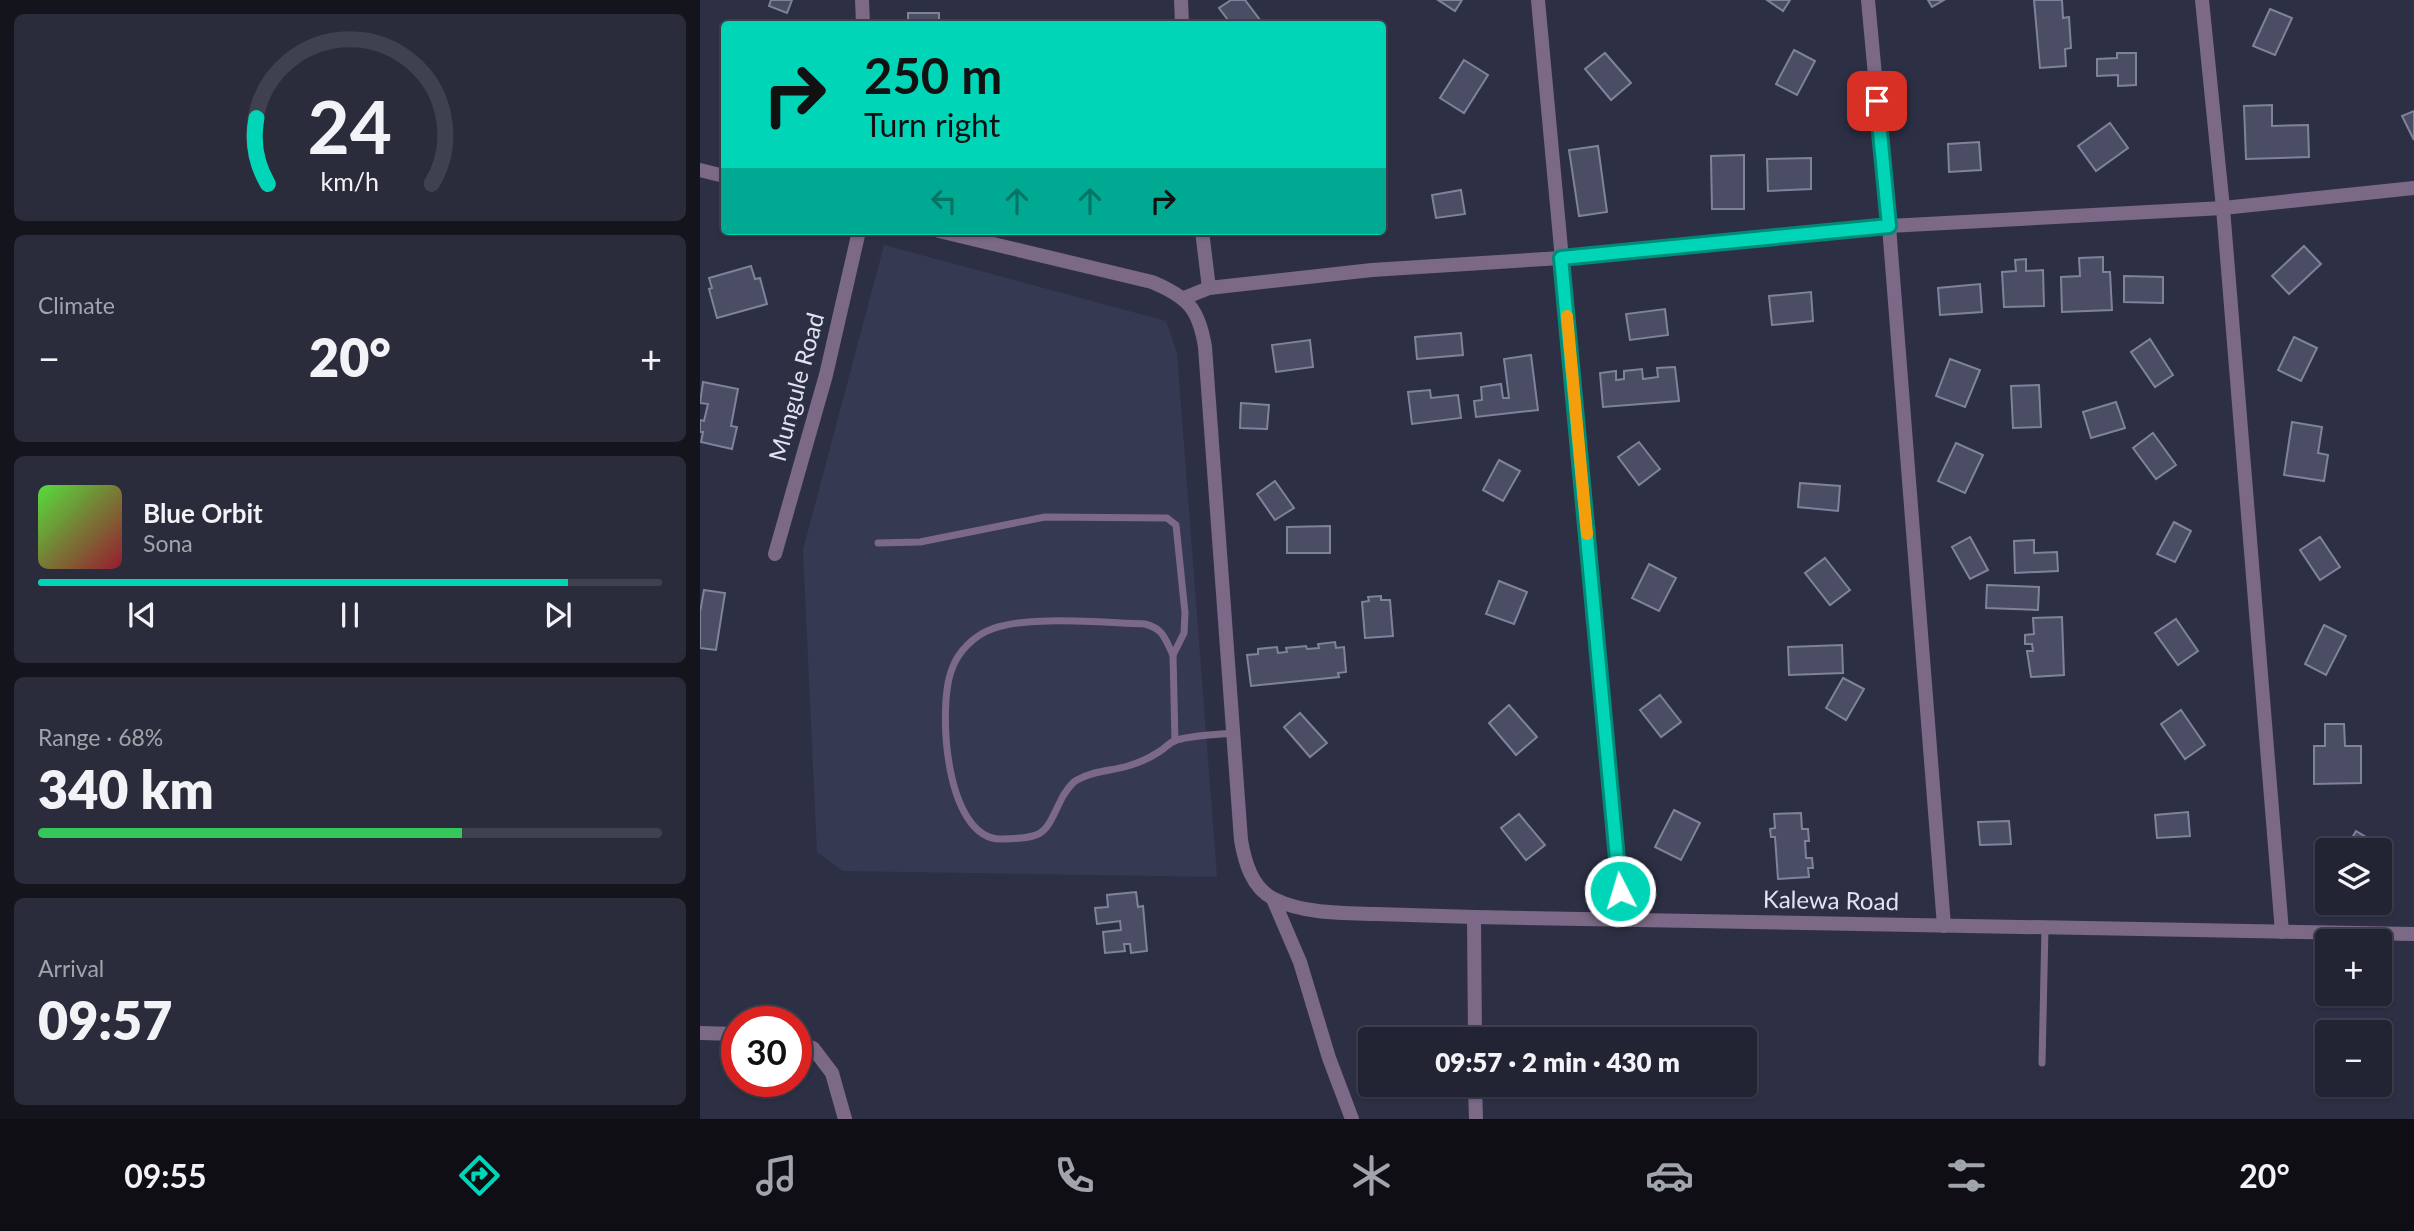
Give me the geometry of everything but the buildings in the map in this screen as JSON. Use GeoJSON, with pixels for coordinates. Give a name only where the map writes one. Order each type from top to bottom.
{"type":"FeatureCollection","features":[{"type":"Feature","properties":{"kind":"street"},"geometry":{"type":"LineString","coordinates":[[862,0],[863,21]]}},
{"type":"Feature","properties":{"kind":"street"},"geometry":{"type":"LineString","coordinates":[[1181,0],[1182,21]]}},
{"type":"Feature","properties":{"kind":"street"},"geometry":{"type":"LineString","coordinates":[[1538,0],[1623,919]]}},
{"type":"Feature","properties":{"kind":"street"},"geometry":{"type":"LineString","coordinates":[[1868,0],[1889,226],[1944,926]]}},
{"type":"Feature","properties":{"kind":"street"},"geometry":{"type":"LineString","coordinates":[[2202,0],[2223,208],[2282,932]]}},
{"type":"Feature","properties":{"kind":"street"},"geometry":{"type":"LineString","coordinates":[[700,170],[721,175]]}},
{"type":"Feature","properties":{"kind":"street"},"geometry":{"type":"LineString","coordinates":[[1184,298],[1209,288],[1372,270],[1561,258],[1889,226],[2223,208],[2414,188]]}},
{"type":"Feature","properties":{"kind":"street","name":"Mungule Road"},"geometry":{"type":"LineString","coordinates":[[775,554],[826,375],[858,235]]}},
{"type":"Feature","properties":{"kind":"street"},"geometry":{"type":"LineString","coordinates":[[956,235],[1152,282],[1184,298],[1197,313],[1205,347],[1232,733]]}},
{"type":"Feature","properties":{"kind":"street"},"geometry":{"type":"LineString","coordinates":[[1202,235],[1209,288]]}},
{"type":"Feature","properties":{"kind":"street","name":"Kalewa Road"},"geometry":{"type":"LineString","coordinates":[[1232,733],[1245,863],[1255,882],[1273,899],[1300,907],[1335,912],[1474,917],[2414,934]]}},
{"type":"Feature","properties":{"kind":"street"},"geometry":{"type":"LineString","coordinates":[[1273,899],[1300,962],[1329,1058],[1352,1119]]}},
{"type":"Feature","properties":{"kind":"street"},"geometry":{"type":"LineString","coordinates":[[1474,917],[1475,1027]]}},
{"type":"Feature","properties":{"kind":"street"},"geometry":{"type":"LineString","coordinates":[[700,1033],[721,1034]]}},
{"type":"Feature","properties":{"kind":"street"},"geometry":{"type":"LineString","coordinates":[[812,1048],[832,1073],[845,1119]]}},
{"type":"Feature","properties":{"kind":"street"},"geometry":{"type":"LineString","coordinates":[[1475,1097],[1476,1119]]}},
{"type":"Feature","properties":{"kind":"lane"},"geometry":{"type":"LineString","coordinates":[[878,543],[920,542],[1045,517],[1167,518],[1176,525],[1185,613],[1184,632],[1173,655]]}},
{"type":"Feature","properties":{"kind":"lane"},"geometry":{"type":"LineString","coordinates":[[1175,741],[1173,655],[1157,627],[1145,624],[1009,624],[976,637],[963,649],[947,682],[946,747],[951,775],[967,818],[984,834],[999,840],[1036,837],[1043,833],[1048,829],[1065,792],[1074,781],[1143,761],[1175,741],[1232,733]]}},
{"type":"Feature","properties":{"kind":"lane"},"geometry":{"type":"LineString","coordinates":[[2042,1063],[2045,928]]}},
{"type":"Feature","properties":{"kind":"shaded area"},"geometry":{"type":"Polygon","coordinates":[[[884,245],[1166,321],[1177,353],[1217,877],[843,871],[817,852],[803,550],[884,245]]]}},
{"type":"Feature","properties":{"kind":"slow traffic"},"geometry":{"type":"LineString","coordinates":[[1567,316],[1587,534]]}},
{"type":"Feature","properties":{"kind":"route"},"geometry":{"type":"LineString","coordinates":[[1620,891],[1561,258],[1889,226],[1877,101]]}}]}
